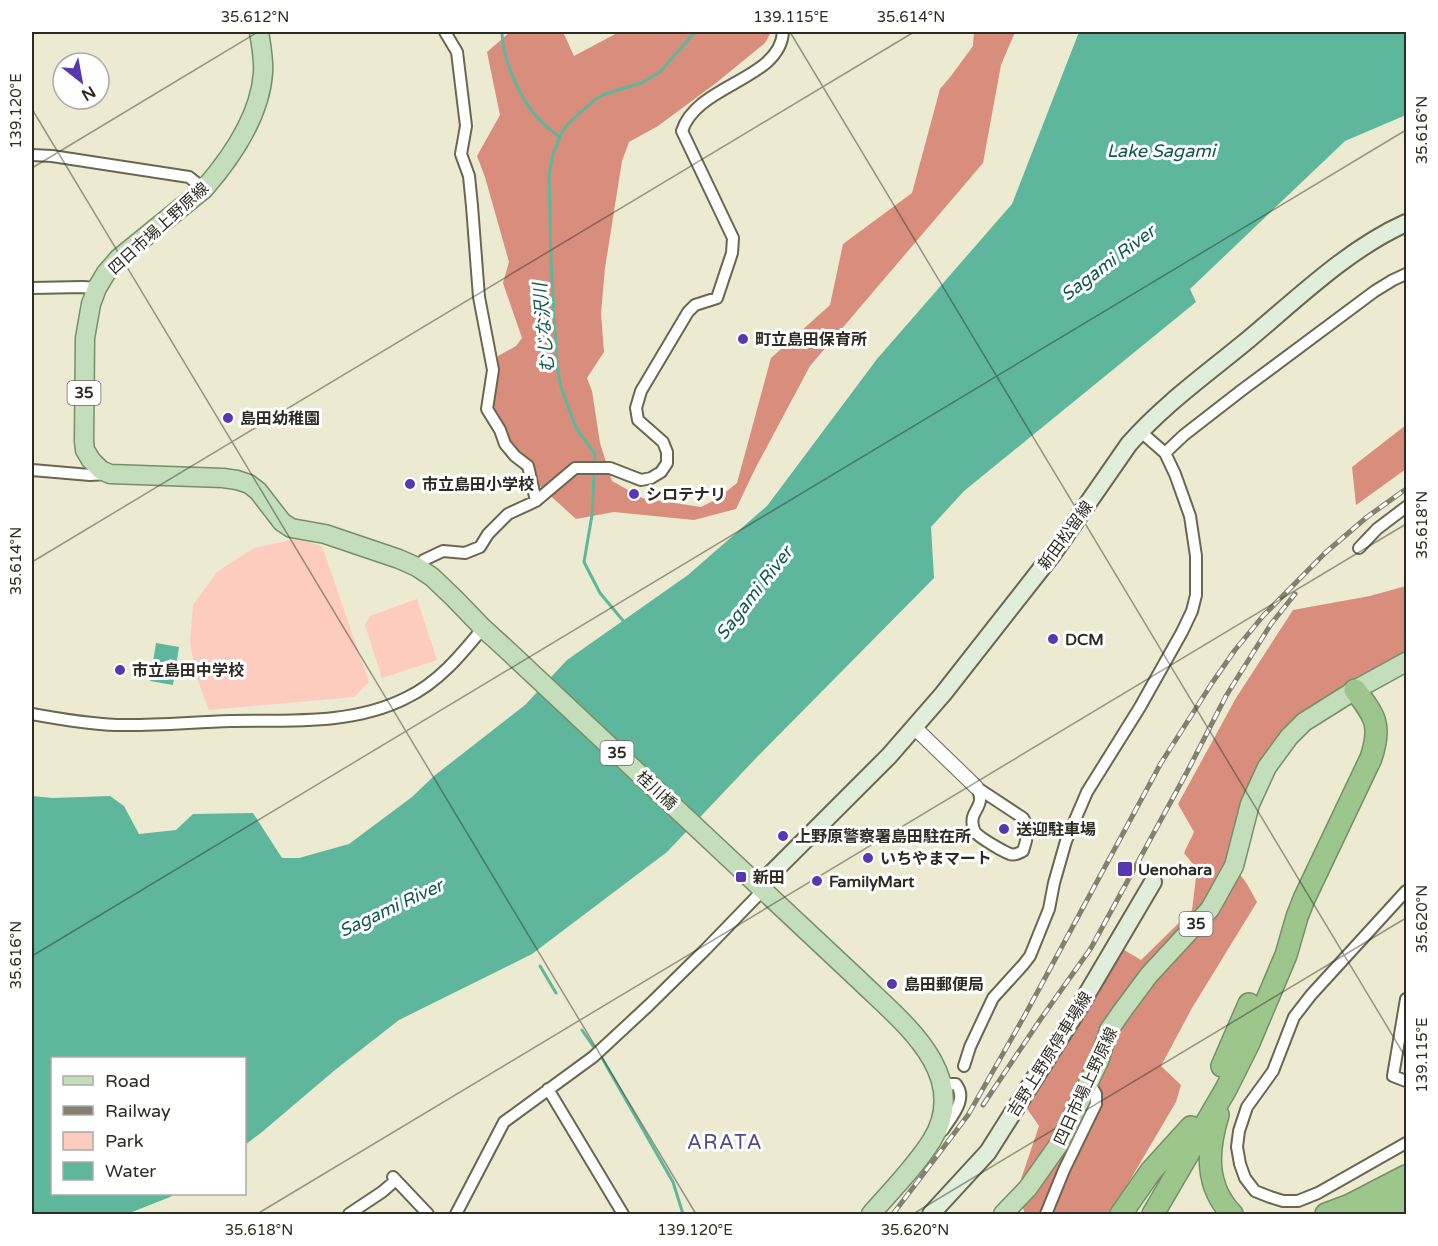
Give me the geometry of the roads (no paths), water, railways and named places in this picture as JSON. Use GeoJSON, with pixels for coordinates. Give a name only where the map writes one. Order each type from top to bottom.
{"type":"FeatureCollection","features":[{"type":"Feature","properties":{"kind":"highway"},"geometry":{"type":"LineString","coordinates":[[1153,1215],[1226,1089],[1248,1046],[1286,955],[1297,917],[1312,880],[1371,758],[1375,747],[1377,727],[1370,710],[1355,690]]}},
{"type":"Feature","properties":{"kind":"highway"},"geometry":{"type":"LineString","coordinates":[[1143,1215],[1225,1061],[1274,949],[1366,753],[1370,730],[1355,690]]}},
{"type":"Feature","properties":{"kind":"highway"},"geometry":{"type":"LineString","coordinates":[[1226,1089],[1213,1130],[1210,1164],[1215,1189],[1232,1215]]}},
{"type":"Feature","properties":{"kind":"highway"},"geometry":{"type":"LineString","coordinates":[[1121,1215],[1146,1178],[1191,1127]]}},
{"type":"Feature","properties":{"kind":"highway"},"geometry":{"type":"LineString","coordinates":[[1326,1215],[1407,1176]]}},
{"type":"Feature","properties":{"kind":"highway"},"geometry":{"type":"LineString","coordinates":[[1368,1215],[1407,1194]]}},
{"type":"Feature","properties":{"kind":"main road","name":"四日市場上野原線"},"geometry":{"type":"LineString","coordinates":[[110,474],[101,470],[85,450],[85,338],[91,304],[106,273],[119,258],[204,189],[232,152],[261,89],[263,70],[259,32]]}},
{"type":"Feature","properties":{"kind":"main road","name":"新田松留線"},"geometry":{"type":"LineString","coordinates":[[761,888],[889,756],[943,694],[1044,564],[1140,431],[1180,395],[1314,285],[1361,249],[1392,229],[1407,223]]}},
{"type":"Feature","properties":{"kind":"main road","name":"35"},"geometry":{"type":"LineString","coordinates":[[110,474],[237,480],[249,484],[258,491],[282,522],[291,528],[325,534],[417,567],[432,577],[483,628]]}},
{"type":"Feature","properties":{"kind":"main road","name":"桂川橋"},"geometry":{"type":"LineString","coordinates":[[483,628],[761,888]]}},
{"type":"Feature","properties":{"kind":"main road","name":"四日市場上野原線"},"geometry":{"type":"LineString","coordinates":[[1003,1215],[1028,1188],[1059,1144],[1099,1061],[1109,1030],[1149,975],[1210,909],[1234,866],[1250,804],[1267,767],[1289,737],[1304,722],[1355,690],[1407,662]]}},
{"type":"Feature","properties":{"kind":"main road","name":"吉野上野原停車場線"},"geometry":{"type":"LineString","coordinates":[[931,1215],[988,1152],[1074,1016],[1154,882]]}},
{"type":"Feature","properties":{"kind":"main road","name":"35"},"geometry":{"type":"LineString","coordinates":[[761,888],[859,980],[922,1044],[937,1068],[942,1084],[943,1114],[939,1125],[933,1138],[906,1176],[871,1215]]}},
{"type":"Feature","properties":{"kind":"street"},"geometry":{"type":"LineString","coordinates":[[445,32],[457,52],[466,126],[461,154],[469,176],[479,297],[493,369],[487,409],[500,430],[505,444],[528,466],[536,501]]}},
{"type":"Feature","properties":{"kind":"street"},"geometry":{"type":"LineString","coordinates":[[417,567],[424,560],[443,551],[465,552],[480,547],[488,534],[508,514],[536,501],[575,468],[610,468],[641,480],[651,478],[661,472],[668,463],[663,442],[638,420],[636,408],[641,391],[688,312],[695,305],[717,298],[732,253],[733,238],[682,131],[685,122],[695,108],[746,77],[768,60],[779,48],[783,32]]}},
{"type":"Feature","properties":{"kind":"street"},"geometry":{"type":"LineString","coordinates":[[32,155],[189,177],[204,189]]}},
{"type":"Feature","properties":{"kind":"street"},"geometry":{"type":"LineString","coordinates":[[1165,453],[1184,435],[1366,297],[1407,274]]}},
{"type":"Feature","properties":{"kind":"street"},"geometry":{"type":"LineString","coordinates":[[32,288],[97,288]]}},
{"type":"Feature","properties":{"kind":"street"},"geometry":{"type":"LineString","coordinates":[[964,1066],[970,1047],[993,998],[1030,956],[1049,909],[1066,841],[1087,792],[1156,679],[1192,611],[1196,595],[1196,556],[1190,516],[1165,453],[1140,431]]}},
{"type":"Feature","properties":{"kind":"street"},"geometry":{"type":"LineString","coordinates":[[32,470],[90,475],[110,474]]}},
{"type":"Feature","properties":{"kind":"street"},"geometry":{"type":"LineString","coordinates":[[1359,548],[1377,529],[1407,507]]}},
{"type":"Feature","properties":{"kind":"street"},"geometry":{"type":"LineString","coordinates":[[32,714],[115,725],[351,716],[377,710],[417,692],[452,664],[483,628]]}},
{"type":"Feature","properties":{"kind":"street"},"geometry":{"type":"LineString","coordinates":[[914,727],[980,794],[981,801],[972,819],[973,829],[978,835],[1010,854],[1023,850],[1028,836],[1027,825],[1023,818],[975,787]]}},
{"type":"Feature","properties":{"kind":"street"},"geometry":{"type":"LineString","coordinates":[[456,1215],[504,1122],[593,1057],[705,950],[761,888]]}},
{"type":"Feature","properties":{"kind":"street"},"geometry":{"type":"LineString","coordinates":[[1407,891],[1318,987],[1294,1017],[1273,1071],[1247,1107],[1239,1131],[1237,1148],[1239,1164],[1245,1178],[1255,1191],[1283,1201],[1298,1201],[1318,1193],[1407,1143]]}},
{"type":"Feature","properties":{"kind":"street"},"geometry":{"type":"LineString","coordinates":[[1407,999],[1393,1076],[1407,1081]]}},
{"type":"Feature","properties":{"kind":"street"},"geometry":{"type":"LineString","coordinates":[[1046,1215],[1064,1170],[1096,1104],[1096,1094],[1089,1082]]}},
{"type":"Feature","properties":{"kind":"street"},"geometry":{"type":"LineString","coordinates":[[881,1215],[925,1160],[961,1100],[961,1090],[956,1084],[942,1084]]}},
{"type":"Feature","properties":{"kind":"street"},"geometry":{"type":"LineString","coordinates":[[548,1089],[623,1215]]}},
{"type":"Feature","properties":{"kind":"street"},"geometry":{"type":"LineString","coordinates":[[349,1215],[382,1192],[395,1178],[428,1215]]}},
{"type":"Feature","properties":{"kind":"water","name":"Lake Sagami"},"geometry":{"type":"Polygon","coordinates":[[[1079,32],[1406,32],[1406,115],[1345,141],[1190,289],[1196,302],[964,491],[931,527],[934,578],[758,756],[667,852],[532,954],[399,1020],[246,1144],[246,1057],[51,1057],[51,1195],[173,1195],[127,1214],[32,1214],[32,796],[53,798],[110,796],[124,806],[139,834],[176,830],[193,814],[253,813],[282,858],[299,858],[349,844],[412,797],[434,776],[525,705],[567,660],[688,575],[767,506],[877,359],[1012,204],[1079,32]]]}},
{"type":"Feature","properties":{"kind":"water"},"geometry":{"type":"Polygon","coordinates":[[[156,643],[179,647],[173,685],[150,681],[156,643]]]}},
{"type":"Feature","properties":{"kind":"waterway"},"geometry":{"type":"LineString","coordinates":[[502,32],[505,53],[513,78],[531,110],[559,137]]}},
{"type":"Feature","properties":{"kind":"waterway","name":"むじな沢川"},"geometry":{"type":"LineString","coordinates":[[625,623],[600,593],[584,562],[592,515],[595,454],[576,428],[561,387],[557,366],[549,175],[553,154],[562,132],[569,123],[594,100],[605,94],[641,83],[660,72],[695,32]]}},
{"type":"Feature","properties":{"kind":"waterway"},"geometry":{"type":"LineString","coordinates":[[540,966],[556,993]]}},
{"type":"Feature","properties":{"kind":"waterway"},"geometry":{"type":"LineString","coordinates":[[582,1030],[593,1046]]}},
{"type":"Feature","properties":{"kind":"waterway"},"geometry":{"type":"LineString","coordinates":[[602,1058],[673,1182],[683,1214]]}},
{"type":"Feature","properties":{"kind":"railway"},"geometry":{"type":"LineString","coordinates":[[893,1214],[968,1115],[1025,1015],[1161,763],[1235,650],[1263,616],[1325,553],[1367,517],[1406,489]]}},
{"type":"Feature","properties":{"kind":"railway"},"geometry":{"type":"LineString","coordinates":[[983,1105],[1091,948],[1226,696],[1271,624],[1295,594]]}},
{"type":"Feature","properties":{"kind":"place","name":"町立島田保育所"},"geometry":{"type":"Point","coordinates":[743,339]}},
{"type":"Feature","properties":{"kind":"place","name":"島田幼稚園"},"geometry":{"type":"Point","coordinates":[228,418]}},
{"type":"Feature","properties":{"kind":"place","name":"市立島田小学校"},"geometry":{"type":"Point","coordinates":[410,484]}},
{"type":"Feature","properties":{"kind":"place","name":"シロテナリ"},"geometry":{"type":"Point","coordinates":[634,494]}},
{"type":"Feature","properties":{"kind":"place","name":"DCM"},"geometry":{"type":"Point","coordinates":[1053,639]}},
{"type":"Feature","properties":{"kind":"place","name":"市立島田中学校"},"geometry":{"type":"Point","coordinates":[120,670]}},
{"type":"Feature","properties":{"kind":"place","name":"送迎駐車場"},"geometry":{"type":"Point","coordinates":[1004,829]}},
{"type":"Feature","properties":{"kind":"place","name":"上野原警察署島田駐在所"},"geometry":{"type":"Point","coordinates":[783,836]}},
{"type":"Feature","properties":{"kind":"place","name":"いちやまマート"},"geometry":{"type":"Point","coordinates":[868,858]}},
{"type":"Feature","properties":{"kind":"place","name":"Uenohara"},"geometry":{"type":"Point","coordinates":[1125,869]}},
{"type":"Feature","properties":{"kind":"place","name":"新田"},"geometry":{"type":"Point","coordinates":[741,877]}},
{"type":"Feature","properties":{"kind":"place","name":"FamilyMart"},"geometry":{"type":"Point","coordinates":[817,881]}},
{"type":"Feature","properties":{"kind":"place","name":"島田郵便局"},"geometry":{"type":"Point","coordinates":[892,984]}},
{"type":"Feature","properties":{"kind":"district","name":"ARATA"},"geometry":{"type":"Point","coordinates":[725,1142]}},
{"type":"Feature","properties":{"kind":"water label","name":"Sagami River"},"geometry":{"type":"Point","coordinates":[1108,263]}},
{"type":"Feature","properties":{"kind":"water label","name":"Sagami River"},"geometry":{"type":"Point","coordinates":[754,593]}},
{"type":"Feature","properties":{"kind":"water label","name":"Sagami River"},"geometry":{"type":"Point","coordinates":[391,908]}}]}
